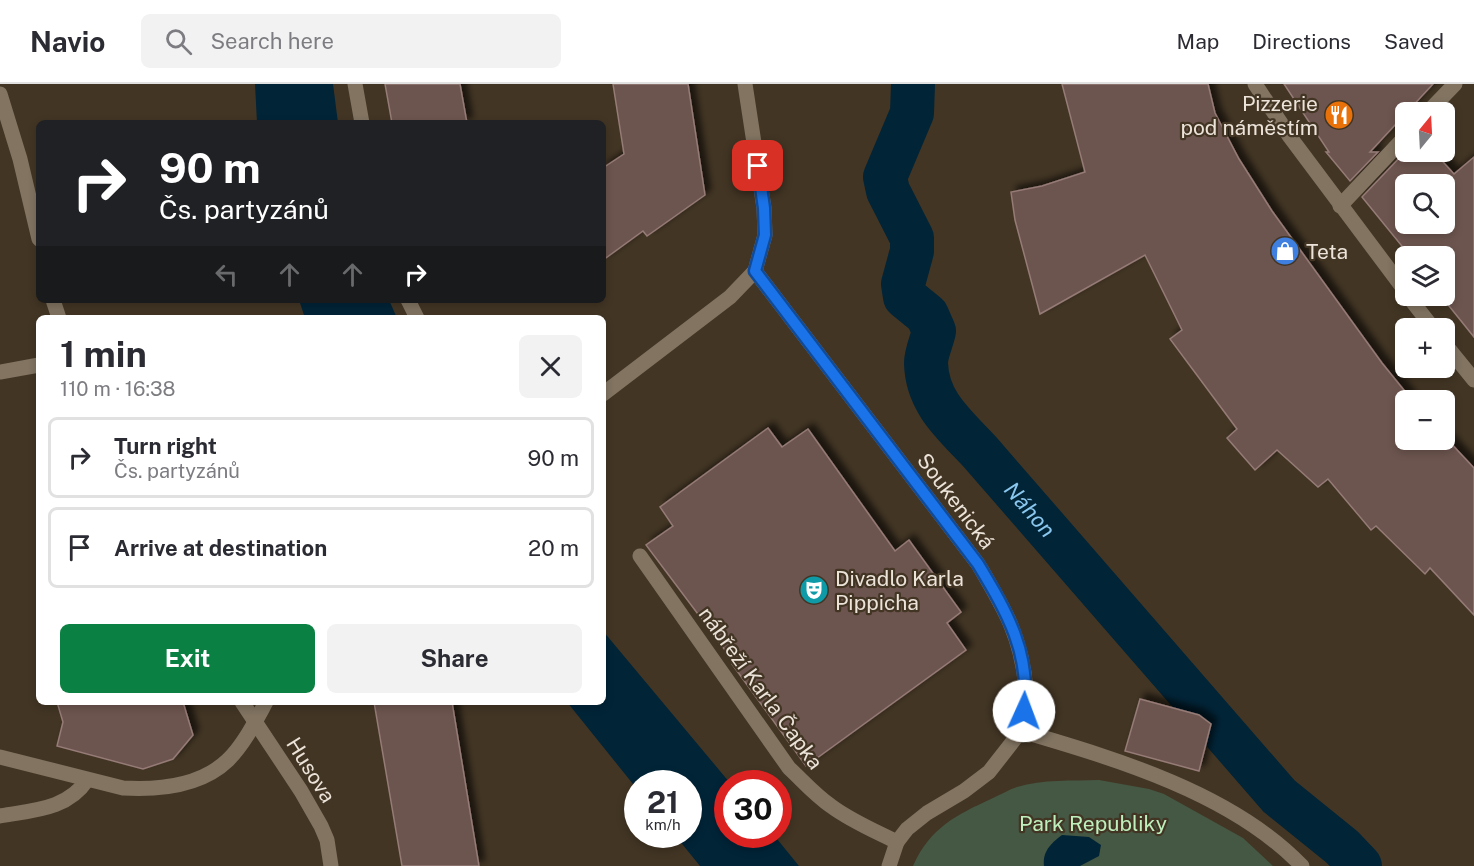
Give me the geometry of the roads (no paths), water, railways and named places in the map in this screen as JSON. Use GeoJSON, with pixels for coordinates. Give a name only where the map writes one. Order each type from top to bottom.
{"type":"FeatureCollection","features":[{"type":"Feature","properties":{"kind":"street"},"geometry":{"type":"LineString","coordinates":[[355,84],[361,120]]}},
{"type":"Feature","properties":{"kind":"street"},"geometry":{"type":"LineString","coordinates":[[606,392],[730,297],[755,271],[765,235],[764,208],[745,84]]}},
{"type":"Feature","properties":{"kind":"street"},"geometry":{"type":"LineString","coordinates":[[1255,84],[1290,137],[1395,278]]}},
{"type":"Feature","properties":{"kind":"street"},"geometry":{"type":"LineString","coordinates":[[1438,102],[1455,84]]}},
{"type":"Feature","properties":{"kind":"street"},"geometry":{"type":"LineString","coordinates":[[0,94],[20,159],[36,226]]}},
{"type":"Feature","properties":{"kind":"street"},"geometry":{"type":"LineString","coordinates":[[1340,206],[1395,148]]}},
{"type":"Feature","properties":{"kind":"street","name":"Soukenická"},"geometry":{"type":"LineString","coordinates":[[755,271],[978,564],[1006,610],[1018,641],[1026,692],[1021,731]]}},
{"type":"Feature","properties":{"kind":"street"},"geometry":{"type":"LineString","coordinates":[[1416,306],[1425,318]]}},
{"type":"Feature","properties":{"kind":"street"},"geometry":{"type":"LineString","coordinates":[[1455,357],[1474,380]]}},
{"type":"Feature","properties":{"kind":"street"},"geometry":{"type":"LineString","coordinates":[[0,372],[36,366]]}},
{"type":"Feature","properties":{"kind":"street","name":"nábřeží Karla Čapka"},"geometry":{"type":"LineString","coordinates":[[640,556],[789,768],[811,791],[829,805],[897,842]]}},
{"type":"Feature","properties":{"kind":"street","name":"Husova"},"geometry":{"type":"LineString","coordinates":[[244,705],[302,791],[321,826],[327,840],[331,866]]}},
{"type":"Feature","properties":{"kind":"street"},"geometry":{"type":"LineString","coordinates":[[0,757],[123,788],[173,786],[204,777],[228,760],[245,738],[264,705]]}},
{"type":"Feature","properties":{"kind":"street"},"geometry":{"type":"LineString","coordinates":[[889,866],[897,842],[907,829],[921,817],[964,791],[989,772],[1021,731],[1085,750],[1149,773],[1230,811],[1262,831],[1302,866]]}},
{"type":"Feature","properties":{"kind":"street"},"geometry":{"type":"LineString","coordinates":[[0,816],[57,805],[80,791],[87,780]]}},
{"type":"Feature","properties":{"kind":"water"},"geometry":{"type":"Polygon","coordinates":[[[255,84],[333,84],[338,120],[257,120],[255,84]]]}},
{"type":"Feature","properties":{"kind":"water"},"geometry":{"type":"Polygon","coordinates":[[[300,303],[390,303],[396,315],[304,315],[300,303]]]}},
{"type":"Feature","properties":{"kind":"water"},"geometry":{"type":"Polygon","coordinates":[[[606,635],[719,770],[714,770],[714,848],[784,848],[799,866],[700,866],[685,848],[702,848],[702,770],[624,770],[624,773],[569,705],[606,705],[606,635]]]}},
{"type":"Feature","properties":{"kind":"water"},"geometry":{"type":"Polygon","coordinates":[[[1062,835],[1089,837],[1101,845],[1099,856],[1080,866],[1044,866],[1044,856],[1048,848],[1062,835]]]}},
{"type":"Feature","properties":{"kind":"waterway","name":"Náhon"},"geometry":{"type":"LineString","coordinates":[[913,84],[912,113],[885,177],[888,191],[912,238],[912,251],[903,284],[905,297],[927,315],[934,331],[926,363],[931,390],[937,402],[952,423],[980,452],[1279,796],[1342,847],[1360,866]]}},
{"type":"Feature","properties":{"kind":"place","name":"Pizzerie pod náměstím"},"geometry":{"type":"Point","coordinates":[1339,115]}},
{"type":"Feature","properties":{"kind":"place","name":"Teta"},"geometry":{"type":"Point","coordinates":[1285,251]}},
{"type":"Feature","properties":{"kind":"place","name":"Divadlo Karla Pippicha"},"geometry":{"type":"Point","coordinates":[814,590]}},
{"type":"Feature","properties":{"kind":"park label","name":"Park Republiky"},"geometry":{"type":"Point","coordinates":[1093,823]}}]}
